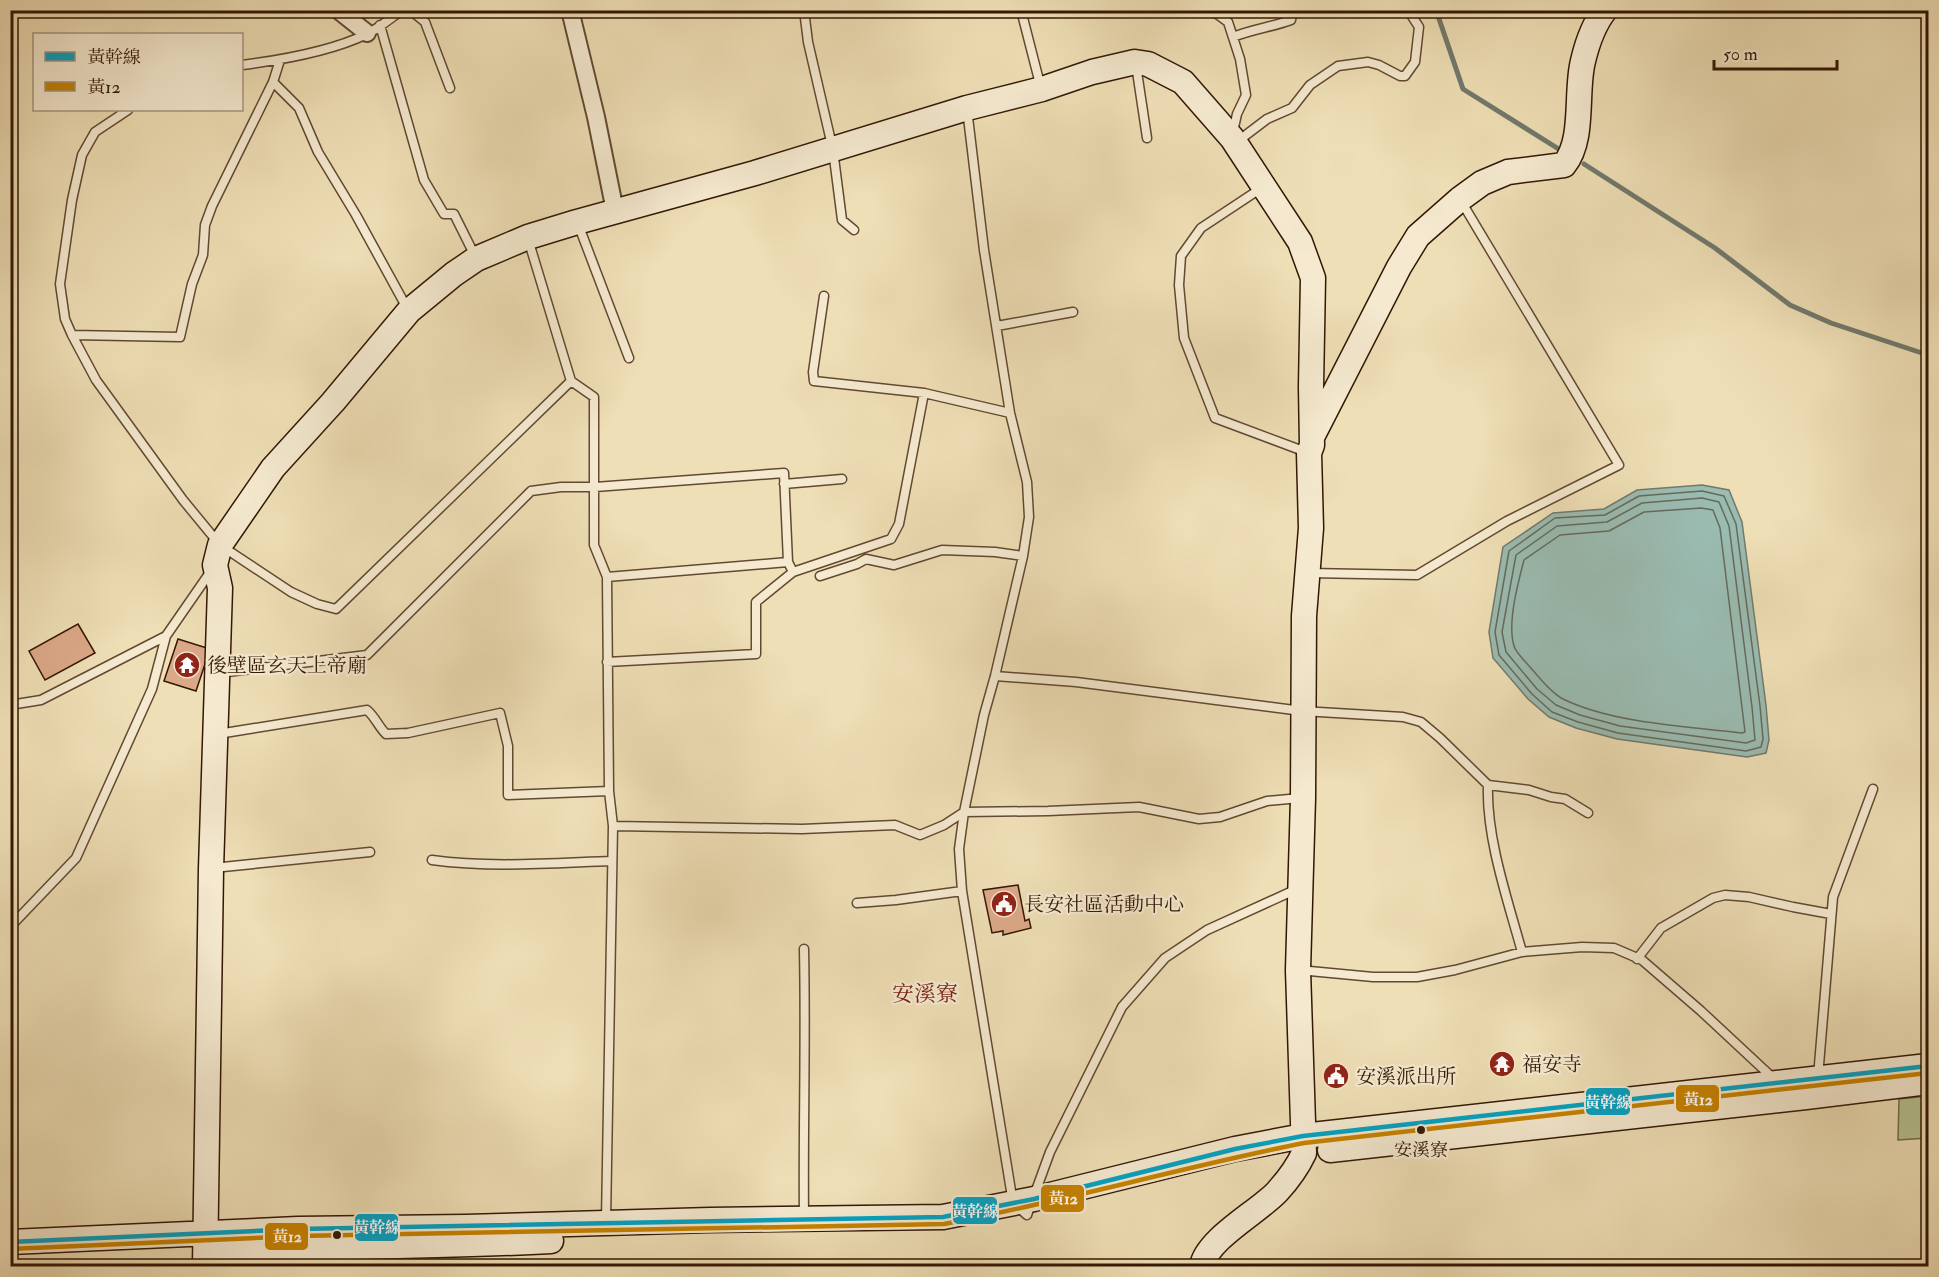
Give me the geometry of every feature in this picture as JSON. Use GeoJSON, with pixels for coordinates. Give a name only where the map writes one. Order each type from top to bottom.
{"type":"FeatureCollection","features":[{"type":"Feature","properties":{"kind":"street"},"geometry":{"type":"LineString","coordinates":[[338,10],[374,29]]}},
{"type":"Feature","properties":{"kind":"street"},"geometry":{"type":"LineString","coordinates":[[570,10],[596,117],[615,211]]}},
{"type":"Feature","properties":{"kind":"street"},"geometry":{"type":"LineString","coordinates":[[1310,445],[1403,259],[1418,236],[1482,183],[1508,172],[1564,165],[1570,157],[1578,120],[1582,62],[1598,19],[1605,10]]}},
{"type":"Feature","properties":{"kind":"street"},"geometry":{"type":"LineString","coordinates":[[205,1251],[214,735],[220,588],[218,555],[273,468],[333,402],[409,311],[476,259],[528,237],[577,222],[755,173],[967,108],[1042,89],[1092,72],[1135,62],[1148,64],[1183,82],[1233,141],[1300,242],[1313,278],[1311,528],[1304,616],[1302,887],[1298,970],[1303,1145],[1298,1165],[1276,1193],[1233,1227],[1208,1251],[1202,1266]]}},
{"type":"Feature","properties":{"kind":"street"},"geometry":{"type":"LineString","coordinates":[[10,1258],[462,1245],[605,1238],[943,1231],[1025,1206],[1235,1149],[1303,1145],[1812,1087],[1929,1066]]}},
{"type":"Feature","properties":{"kind":"street"},"geometry":{"type":"LineString","coordinates":[[1303,1145],[1778,1083],[1812,1087],[1929,1082]]}},
{"type":"Feature","properties":{"kind":"street"},"geometry":{"type":"LineString","coordinates":[[298,1248],[466,1227],[943,1217],[1025,1206]]}},
{"type":"Feature","properties":{"kind":"street"},"geometry":{"type":"LineString","coordinates":[[10,1242],[205,1251]]}},
{"type":"Feature","properties":{"kind":"lane"},"geometry":{"type":"LineString","coordinates":[[243,65],[280,60],[339,44],[374,29],[402,10]]}},
{"type":"Feature","properties":{"kind":"lane"},"geometry":{"type":"LineString","coordinates":[[410,10],[425,22],[450,88]]}},
{"type":"Feature","properties":{"kind":"lane"},"geometry":{"type":"LineString","coordinates":[[804,10],[808,42],[832,150],[843,220],[854,230]]}},
{"type":"Feature","properties":{"kind":"lane"},"geometry":{"type":"LineString","coordinates":[[1021,10],[1042,89]]}},
{"type":"Feature","properties":{"kind":"lane"},"geometry":{"type":"LineString","coordinates":[[1202,10],[1217,14],[1228,22],[1240,59],[1246,95],[1237,114],[1233,141]]}},
{"type":"Feature","properties":{"kind":"lane"},"geometry":{"type":"LineString","coordinates":[[1233,37],[1256,28],[1291,20],[1293,10]]}},
{"type":"Feature","properties":{"kind":"lane"},"geometry":{"type":"LineString","coordinates":[[1233,141],[1267,119],[1292,108],[1310,85],[1338,66],[1368,62],[1405,76],[1415,62],[1419,27],[1408,10]]}},
{"type":"Feature","properties":{"kind":"lane"},"geometry":{"type":"LineString","coordinates":[[374,29],[424,180],[444,214],[454,214],[476,259]]}},
{"type":"Feature","properties":{"kind":"lane"},"geometry":{"type":"LineString","coordinates":[[72,335],[180,336],[192,284],[203,255],[205,225],[212,206],[273,82],[280,60]]}},
{"type":"Feature","properties":{"kind":"lane"},"geometry":{"type":"LineString","coordinates":[[1135,62],[1147,138]]}},
{"type":"Feature","properties":{"kind":"lane"},"geometry":{"type":"LineString","coordinates":[[273,82],[298,108],[318,152],[357,215],[409,311]]}},
{"type":"Feature","properties":{"kind":"lane"},"geometry":{"type":"LineString","coordinates":[[967,108],[984,250],[1010,413],[1027,482],[1029,517],[1023,556],[984,715],[964,812],[959,849],[962,891],[1025,1206]]}},
{"type":"Feature","properties":{"kind":"lane"},"geometry":{"type":"LineString","coordinates":[[126,111],[95,132],[82,155],[72,200],[60,284],[65,320],[96,380],[183,500],[218,555],[317,604],[336,609],[571,381]]}},
{"type":"Feature","properties":{"kind":"lane"},"geometry":{"type":"LineString","coordinates":[[1263,187],[1201,228],[1182,256],[1179,285],[1184,338],[1215,418],[1310,445]]}},
{"type":"Feature","properties":{"kind":"lane"},"geometry":{"type":"LineString","coordinates":[[1308,573],[1417,575],[1507,520],[1619,465],[1460,199]]}},
{"type":"Feature","properties":{"kind":"lane"},"geometry":{"type":"LineString","coordinates":[[577,222],[629,358]]}},
{"type":"Feature","properties":{"kind":"lane"},"geometry":{"type":"LineString","coordinates":[[528,237],[571,381],[594,397],[594,546],[607,578],[609,791],[613,826],[606,1223]]}},
{"type":"Feature","properties":{"kind":"lane"},"geometry":{"type":"LineString","coordinates":[[824,296],[813,372],[814,381],[924,393],[1010,413]]}},
{"type":"Feature","properties":{"kind":"lane"},"geometry":{"type":"LineString","coordinates":[[997,326],[1073,312]]}},
{"type":"Feature","properties":{"kind":"lane"},"geometry":{"type":"LineString","coordinates":[[607,662],[756,654],[756,602],[792,572],[891,538],[899,524],[924,393]]}},
{"type":"Feature","properties":{"kind":"lane"},"geometry":{"type":"LineString","coordinates":[[217,673],[367,655],[531,491],[561,487],[595,487],[784,473],[788,562],[792,572]]}},
{"type":"Feature","properties":{"kind":"lane"},"geometry":{"type":"LineString","coordinates":[[784,484],[842,479]]}},
{"type":"Feature","properties":{"kind":"lane"},"geometry":{"type":"LineString","coordinates":[[820,576],[866,559],[894,565],[942,550],[994,552],[1023,556]]}},
{"type":"Feature","properties":{"kind":"lane"},"geometry":{"type":"LineString","coordinates":[[10,927],[76,858],[152,689],[166,636],[218,555]]}},
{"type":"Feature","properties":{"kind":"lane"},"geometry":{"type":"LineString","coordinates":[[607,578],[788,562]]}},
{"type":"Feature","properties":{"kind":"lane"},"geometry":{"type":"LineString","coordinates":[[10,705],[41,700],[166,636]]}},
{"type":"Feature","properties":{"kind":"lane"},"geometry":{"type":"LineString","coordinates":[[995,676],[1087,683],[1302,711],[1403,717],[1420,722],[1440,738],[1488,785],[1529,790],[1565,799],[1588,813]]}},
{"type":"Feature","properties":{"kind":"lane"},"geometry":{"type":"LineString","coordinates":[[214,735],[367,710],[374,717],[377,726],[386,734],[408,733],[500,713],[508,746],[508,795],[609,791]]}},
{"type":"Feature","properties":{"kind":"lane"},"geometry":{"type":"LineString","coordinates":[[1488,785],[1487,803],[1499,868],[1522,952]]}},
{"type":"Feature","properties":{"kind":"lane"},"geometry":{"type":"LineString","coordinates":[[1812,1087],[1833,897],[1873,789]]}},
{"type":"Feature","properties":{"kind":"lane"},"geometry":{"type":"LineString","coordinates":[[613,826],[802,829],[895,825],[920,835],[944,825],[964,812],[1139,807],[1199,819],[1220,817],[1267,801],[1303,798]]}},
{"type":"Feature","properties":{"kind":"lane"},"geometry":{"type":"LineString","coordinates":[[211,869],[370,852]]}},
{"type":"Feature","properties":{"kind":"lane"},"geometry":{"type":"LineString","coordinates":[[432,860],[519,865],[612,861]]}},
{"type":"Feature","properties":{"kind":"lane"},"geometry":{"type":"LineString","coordinates":[[1025,1206],[1122,1007],[1165,958],[1199,935],[1302,887]]}},
{"type":"Feature","properties":{"kind":"lane"},"geometry":{"type":"LineString","coordinates":[[857,903],[962,891]]}},
{"type":"Feature","properties":{"kind":"lane"},"geometry":{"type":"LineString","coordinates":[[1637,959],[1661,928],[1713,898],[1725,895],[1749,897],[1831,914]]}},
{"type":"Feature","properties":{"kind":"lane"},"geometry":{"type":"LineString","coordinates":[[1298,970],[1373,977],[1417,978],[1522,952],[1582,947],[1614,948],[1642,960],[1778,1083]]}},
{"type":"Feature","properties":{"kind":"lane"},"geometry":{"type":"LineString","coordinates":[[804,949],[806,1034],[803,1083],[804,1219]]}},
{"type":"Feature","properties":{"kind":"green space"},"geometry":{"type":"Polygon","coordinates":[[[1928,1096],[1928,1138],[1898,1140],[1899,1099],[1928,1096]]]}},
{"type":"Feature","properties":{"kind":"water"},"geometry":{"type":"Polygon","coordinates":[[[1702,485],[1729,490],[1742,522],[1766,705],[1769,740],[1766,753],[1747,757],[1617,739],[1576,728],[1549,717],[1528,699],[1493,658],[1489,632],[1503,547],[1553,513],[1604,509],[1637,490],[1702,485]]]}},
{"type":"Feature","properties":{"kind":"building"},"geometry":{"type":"Polygon","coordinates":[[[78,624],[95,653],[45,680],[29,651],[78,624]]]}},
{"type":"Feature","properties":{"kind":"building","name":"後壁區玄天上帝廟"},"geometry":{"type":"Polygon","coordinates":[[[178,639],[210,649],[196,691],[164,681],[178,639]]]}},
{"type":"Feature","properties":{"kind":"building","name":"長安社區活動中心"},"geometry":{"type":"Polygon","coordinates":[[[1018,885],[1025,921],[1029,919],[1031,928],[1003,935],[1003,931],[992,933],[983,890],[1018,885]]]}},
{"type":"Feature","properties":{"kind":"waterway"},"geometry":{"type":"LineString","coordinates":[[1436,10],[1463,89],[1565,153]]}},
{"type":"Feature","properties":{"kind":"waterway"},"geometry":{"type":"LineString","coordinates":[[1584,164],[1715,248],[1790,305],[1831,323],[1928,355]]}},
{"type":"Feature","properties":{"kind":"transit line","name":"黃幹線"},"geometry":{"type":"LineString","coordinates":[[10,1242],[298,1229],[943,1217],[1034,1199],[1235,1149],[1303,1136],[1928,1066]]}},
{"type":"Feature","properties":{"kind":"transit line","name":"黃12"},"geometry":{"type":"LineString","coordinates":[[10,1249],[298,1236],[944,1224],[1304,1143],[1928,1073]]}},
{"type":"Feature","properties":{"kind":"place","name":"後壁區玄天上帝廟"},"geometry":{"type":"Point","coordinates":[187,665]}},
{"type":"Feature","properties":{"kind":"place","name":"長安社區活動中心"},"geometry":{"type":"Point","coordinates":[1004,904]}},
{"type":"Feature","properties":{"kind":"place","name":"福安寺"},"geometry":{"type":"Point","coordinates":[1502,1064]}},
{"type":"Feature","properties":{"kind":"place","name":"安溪派出所"},"geometry":{"type":"Point","coordinates":[1336,1076]}},
{"type":"Feature","properties":{"kind":"place","name":"安溪寮"},"geometry":{"type":"Point","coordinates":[1421,1130]}},
{"type":"Feature","properties":{"kind":"district","name":"安溪寮"},"geometry":{"type":"Point","coordinates":[925,994]}}]}
